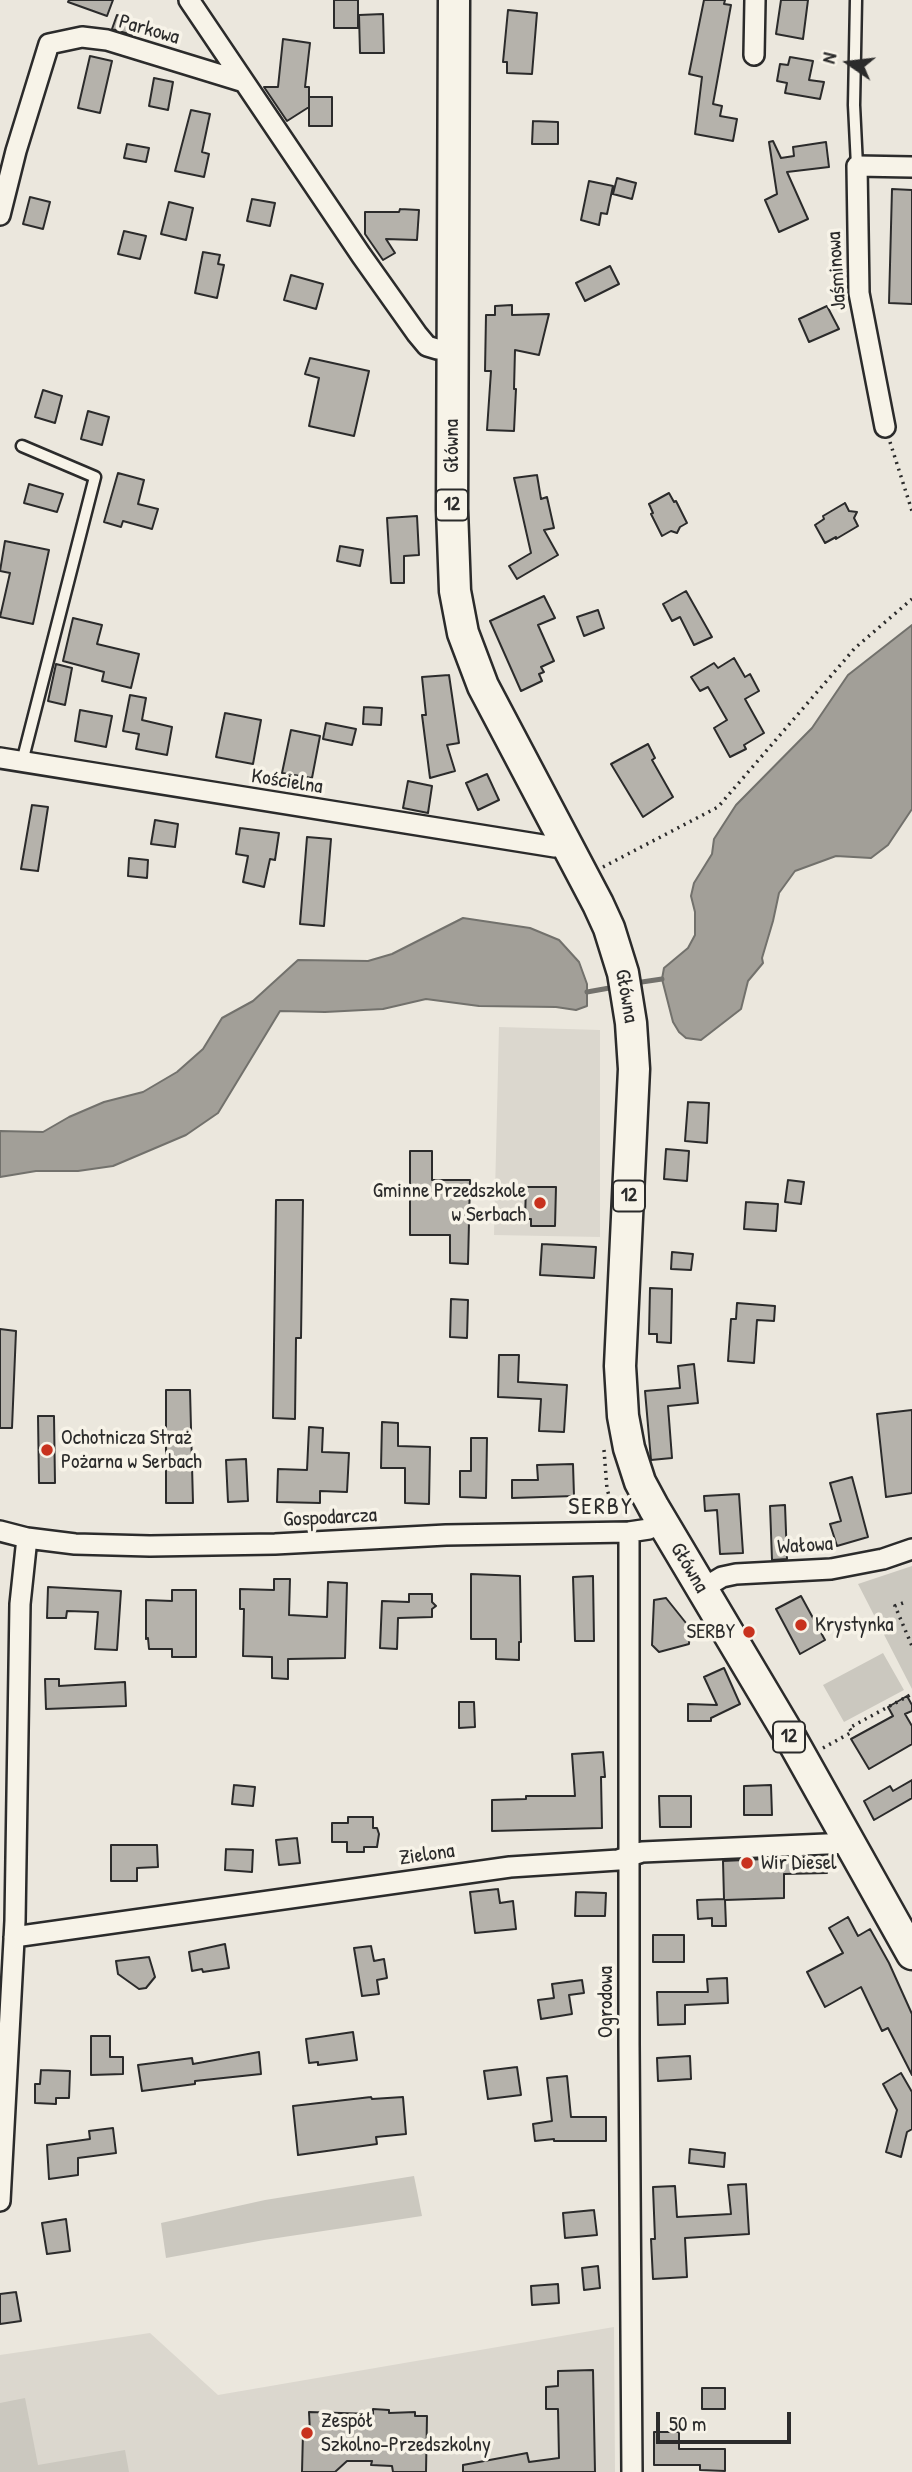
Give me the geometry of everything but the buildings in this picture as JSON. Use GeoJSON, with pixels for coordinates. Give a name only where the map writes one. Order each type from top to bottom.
{"type":"FeatureCollection","features":[{"type":"Feature","properties":{"kind":"main road","name":"Główna"},"geometry":{"type":"LineString","coordinates":[[454,0],[455,591],[459,618],[483,685],[566,840],[609,928],[625,985],[634,1055],[634,1095],[622,1303],[621,1395],[624,1426],[632,1460],[644,1491],[912,1954]]}},
{"type":"Feature","properties":{"kind":"street","name":"Parkowa"},"geometry":{"type":"LineString","coordinates":[[189,0],[360,255],[417,334],[427,346],[453,349]]}},
{"type":"Feature","properties":{"kind":"street"},"geometry":{"type":"LineString","coordinates":[[754,55],[755,0]]}},
{"type":"Feature","properties":{"kind":"street","name":"Parkowa"},"geometry":{"type":"LineString","coordinates":[[0,215],[16,151],[49,44],[82,37],[107,40],[244,82]]}},
{"type":"Feature","properties":{"kind":"street"},"geometry":{"type":"LineString","coordinates":[[857,166],[912,167]]}},
{"type":"Feature","properties":{"kind":"street","name":"Jaśminowa"},"geometry":{"type":"LineString","coordinates":[[857,166],[859,293],[885,427]]}},
{"type":"Feature","properties":{"kind":"street","name":"Kościelna"},"geometry":{"type":"LineString","coordinates":[[0,758],[555,847],[566,840]]}},
{"type":"Feature","properties":{"kind":"street","name":"Gospodarcza"},"geometry":{"type":"LineString","coordinates":[[0,1531],[27,1538],[75,1544],[150,1546],[275,1544],[446,1535],[629,1532],[649,1529],[662,1522]]}},
{"type":"Feature","properties":{"kind":"street","name":"Ogrodowa"},"geometry":{"type":"LineString","coordinates":[[629,1532],[632,2472]]}},
{"type":"Feature","properties":{"kind":"street"},"geometry":{"type":"LineString","coordinates":[[0,2201],[20,1604],[27,1538]]}},
{"type":"Feature","properties":{"kind":"street","name":"Wałowa"},"geometry":{"type":"LineString","coordinates":[[702,1589],[722,1577],[736,1574],[831,1569],[883,1559],[912,1549]]}},
{"type":"Feature","properties":{"kind":"street","name":"Zielona"},"geometry":{"type":"LineString","coordinates":[[10,1924],[510,1867],[618,1860],[642,1852],[849,1843]]}},
{"type":"Feature","properties":{"kind":"lane"},"geometry":{"type":"LineString","coordinates":[[856,0],[854,105],[857,166]]}},
{"type":"Feature","properties":{"kind":"lane"},"geometry":{"type":"LineString","coordinates":[[22,446],[95,477],[22,762]]}},
{"type":"Feature","properties":{"kind":"path"},"geometry":{"type":"LineString","coordinates":[[885,427],[912,512]]}},
{"type":"Feature","properties":{"kind":"path"},"geometry":{"type":"LineString","coordinates":[[600,869],[718,807],[855,648],[912,599]]}},
{"type":"Feature","properties":{"kind":"path"},"geometry":{"type":"LineString","coordinates":[[903,1603],[895,1606],[912,1646]]}},
{"type":"Feature","properties":{"kind":"path"},"geometry":{"type":"LineString","coordinates":[[818,1750],[852,1732],[849,1728],[912,1694]]}},
{"type":"Feature","properties":{"kind":"shaded area"},"geometry":{"type":"Polygon","coordinates":[[[912,625],[912,809],[888,845],[871,858],[836,856],[795,871],[779,893],[763,963],[748,981],[741,1009],[701,1040],[686,1038],[673,1022],[662,979],[664,968],[688,948],[695,935],[695,912],[691,896],[694,883],[712,854],[714,839],[736,805],[812,728],[848,675],[912,625]]]}},
{"type":"Feature","properties":{"kind":"shaded area"},"geometry":{"type":"Polygon","coordinates":[[[463,918],[530,928],[559,940],[579,962],[587,984],[587,1006],[576,1010],[556,1007],[479,1006],[426,999],[383,1009],[280,1011],[218,1113],[186,1135],[113,1166],[78,1171],[36,1171],[0,1177],[0,1131],[43,1132],[104,1102],[143,1092],[177,1072],[203,1049],[222,1018],[253,1001],[298,960],[368,961],[392,954],[463,918]]]}},
{"type":"Feature","properties":{"kind":"shaded area"},"geometry":{"type":"Polygon","coordinates":[[[499,1027],[600,1030],[600,1237],[494,1235],[499,1027]]]}},
{"type":"Feature","properties":{"kind":"shaded area"},"geometry":{"type":"Polygon","coordinates":[[[912,1566],[912,1689],[858,1584],[912,1566]]]}},
{"type":"Feature","properties":{"kind":"shaded area"},"geometry":{"type":"Polygon","coordinates":[[[883,1653],[904,1690],[844,1722],[823,1685],[883,1653]]]}},
{"type":"Feature","properties":{"kind":"shaded area"},"geometry":{"type":"Polygon","coordinates":[[[414,2176],[422,2216],[166,2258],[161,2223],[265,2200],[414,2176]]]}},
{"type":"Feature","properties":{"kind":"shaded area","name":"Zespół Szkolno-Przedszkolny"},"geometry":{"type":"Polygon","coordinates":[[[614,2327],[615,2472],[0,2472],[0,2355],[150,2333],[218,2395],[614,2327]]]}},
{"type":"Feature","properties":{"kind":"shaded area"},"geometry":{"type":"Polygon","coordinates":[[[25,2398],[38,2465],[125,2450],[129,2472],[0,2472],[0,2403],[25,2398]]]}},
{"type":"Feature","properties":{"kind":"waterway"},"geometry":{"type":"LineString","coordinates":[[635,983],[662,979]]}},
{"type":"Feature","properties":{"kind":"waterway"},"geometry":{"type":"LineString","coordinates":[[587,992],[615,987]]}},
{"type":"Feature","properties":{"kind":"place","name":"Gminne Przedszkole w Serbach"},"geometry":{"type":"Point","coordinates":[540,1203]}},
{"type":"Feature","properties":{"kind":"place","name":"Ochotnicza Straż Pożarna w Serbach"},"geometry":{"type":"Point","coordinates":[47,1450]}},
{"type":"Feature","properties":{"kind":"place","name":"Krystynka"},"geometry":{"type":"Point","coordinates":[801,1625]}},
{"type":"Feature","properties":{"kind":"place","name":"SERBY"},"geometry":{"type":"Point","coordinates":[749,1632]}},
{"type":"Feature","properties":{"kind":"place","name":"Wir Diesel"},"geometry":{"type":"Point","coordinates":[747,1863]}},
{"type":"Feature","properties":{"kind":"place","name":"Zespół Szkolno-Przedszkolny"},"geometry":{"type":"Point","coordinates":[307,2433]}},
{"type":"Feature","properties":{"kind":"district","name":"SERBY"},"geometry":{"type":"Point","coordinates":[601,1508]}}]}
